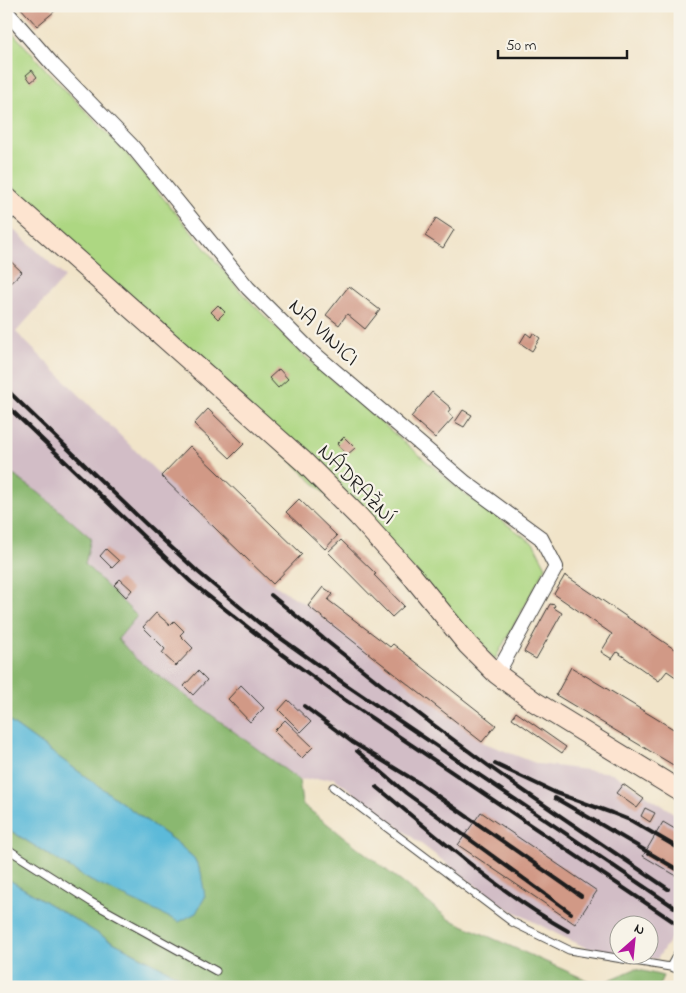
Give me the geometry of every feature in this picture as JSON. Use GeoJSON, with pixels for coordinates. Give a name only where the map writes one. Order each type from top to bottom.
{"type":"FeatureCollection","features":[{"type":"Feature","properties":{"kind":"main road","name":"NÁDRAŽNÍ"},"geometry":{"type":"LineString","coordinates":[[10,208],[304,461],[358,516],[413,577],[468,645],[497,674],[535,702],[680,791]]}},
{"type":"Feature","properties":{"kind":"street","name":"NA VINICI"},"geometry":{"type":"LineString","coordinates":[[6,11],[54,66],[132,146],[248,288],[309,349],[466,483],[541,538],[556,567],[497,674]]}},
{"type":"Feature","properties":{"kind":"lane"},"geometry":{"type":"LineString","coordinates":[[333,787],[512,922],[569,950],[680,970]]}},
{"type":"Feature","properties":{"kind":"lane"},"geometry":{"type":"LineString","coordinates":[[6,848],[91,902],[216,971]]}},
{"type":"Feature","properties":{"kind":"lane"},"geometry":{"type":"LineString","coordinates":[[670,967],[680,949]]}},
{"type":"Feature","properties":{"kind":"shaded area"},"geometry":{"type":"Polygon","coordinates":[[[6,222],[65,277],[16,332],[273,584],[308,606],[482,742],[538,764],[612,773],[680,817],[680,942],[671,938],[658,958],[658,916],[608,916],[608,951],[587,948],[500,904],[334,778],[299,780],[136,659],[118,639],[137,616],[84,564],[91,538],[39,493],[6,470],[6,222]]]}},
{"type":"Feature","properties":{"kind":"green space"},"geometry":{"type":"Polygon","coordinates":[[[6,25],[125,152],[242,293],[303,355],[460,490],[534,544],[546,567],[495,659],[6,184],[6,25]]]}},
{"type":"Feature","properties":{"kind":"green space"},"geometry":{"type":"Polygon","coordinates":[[[6,470],[39,493],[91,538],[85,564],[137,616],[118,639],[136,659],[299,780],[302,804],[449,919],[598,985],[635,969],[663,976],[658,987],[200,987],[107,939],[6,878],[6,828],[91,881],[201,872],[194,858],[176,842],[6,719],[6,470]]]}},
{"type":"Feature","properties":{"kind":"water"},"geometry":{"type":"Polygon","coordinates":[[[6,719],[176,842],[194,858],[201,872],[205,897],[196,913],[179,922],[91,881],[6,828],[6,719]]]}},
{"type":"Feature","properties":{"kind":"water"},"geometry":{"type":"Polygon","coordinates":[[[6,878],[107,939],[200,987],[6,987],[6,878]]]}},
{"type":"Feature","properties":{"kind":"building"},"geometry":{"type":"Polygon","coordinates":[[[19,6],[50,6],[55,11],[37,26],[19,6]]]}},
{"type":"Feature","properties":{"kind":"building"},"geometry":{"type":"Polygon","coordinates":[[[32,70],[37,77],[31,82],[26,75],[32,70]]]}},
{"type":"Feature","properties":{"kind":"building"},"geometry":{"type":"Polygon","coordinates":[[[436,218],[454,230],[443,248],[425,236],[436,218]]]}},
{"type":"Feature","properties":{"kind":"building"},"geometry":{"type":"Polygon","coordinates":[[[6,257],[22,272],[6,287],[6,257]]]}},
{"type":"Feature","properties":{"kind":"building"},"geometry":{"type":"Polygon","coordinates":[[[349,286],[380,310],[365,329],[347,314],[339,325],[326,315],[349,286]]]}},
{"type":"Feature","properties":{"kind":"building"},"geometry":{"type":"Polygon","coordinates":[[[218,305],[225,312],[218,319],[211,312],[218,305]]]}},
{"type":"Feature","properties":{"kind":"building"},"geometry":{"type":"Polygon","coordinates":[[[526,333],[531,337],[533,333],[540,338],[532,351],[520,343],[526,333]]]}},
{"type":"Feature","properties":{"kind":"building"},"geometry":{"type":"Polygon","coordinates":[[[279,369],[288,379],[278,388],[269,378],[279,369]]]}},
{"type":"Feature","properties":{"kind":"building"},"geometry":{"type":"Polygon","coordinates":[[[432,392],[451,408],[448,412],[453,418],[435,438],[411,417],[432,392]]]}},
{"type":"Feature","properties":{"kind":"building"},"geometry":{"type":"Polygon","coordinates":[[[208,409],[244,444],[230,458],[194,424],[208,409]]]}},
{"type":"Feature","properties":{"kind":"building"},"geometry":{"type":"Polygon","coordinates":[[[463,410],[472,415],[464,427],[455,422],[463,410]]]}},
{"type":"Feature","properties":{"kind":"building"},"geometry":{"type":"Polygon","coordinates":[[[344,437],[355,448],[347,455],[337,444],[344,437]]]}},
{"type":"Feature","properties":{"kind":"building"},"geometry":{"type":"Polygon","coordinates":[[[190,446],[302,554],[273,584],[161,476],[190,446]]]}},
{"type":"Feature","properties":{"kind":"building"},"geometry":{"type":"Polygon","coordinates":[[[299,499],[337,536],[325,549],[286,512],[299,499]]]}},
{"type":"Feature","properties":{"kind":"building"},"geometry":{"type":"Polygon","coordinates":[[[341,540],[376,574],[374,575],[404,606],[392,617],[328,552],[341,540]]]}},
{"type":"Feature","properties":{"kind":"building"},"geometry":{"type":"Polygon","coordinates":[[[106,549],[119,561],[112,568],[100,556],[106,549]]]}},
{"type":"Feature","properties":{"kind":"building"},"geometry":{"type":"Polygon","coordinates":[[[565,575],[680,653],[680,680],[667,671],[659,681],[617,652],[612,659],[601,652],[612,634],[554,594],[565,575]]]}},
{"type":"Feature","properties":{"kind":"building"},"geometry":{"type":"Polygon","coordinates":[[[120,579],[132,590],[126,597],[114,585],[120,579]]]}},
{"type":"Feature","properties":{"kind":"building"},"geometry":{"type":"Polygon","coordinates":[[[323,587],[333,594],[328,600],[390,647],[393,644],[496,725],[482,742],[308,606],[323,587]]]}},
{"type":"Feature","properties":{"kind":"building"},"geometry":{"type":"Polygon","coordinates":[[[550,604],[555,605],[554,608],[562,613],[536,659],[524,652],[550,604]]]}},
{"type":"Feature","properties":{"kind":"building"},"geometry":{"type":"Polygon","coordinates":[[[156,613],[170,625],[174,621],[184,631],[180,635],[193,648],[176,666],[162,653],[165,649],[143,627],[156,613]]]}},
{"type":"Feature","properties":{"kind":"building"},"geometry":{"type":"Polygon","coordinates":[[[571,667],[680,733],[680,769],[556,695],[571,667]]]}},
{"type":"Feature","properties":{"kind":"building"},"geometry":{"type":"Polygon","coordinates":[[[198,671],[207,680],[193,695],[184,686],[198,671]]]}},
{"type":"Feature","properties":{"kind":"building"},"geometry":{"type":"Polygon","coordinates":[[[241,685],[264,708],[250,722],[228,699],[241,685]]]}},
{"type":"Feature","properties":{"kind":"building"},"geometry":{"type":"Polygon","coordinates":[[[288,700],[311,722],[301,732],[279,710],[288,700]]]}},
{"type":"Feature","properties":{"kind":"building"},"geometry":{"type":"Polygon","coordinates":[[[516,712],[566,747],[562,753],[512,718],[516,712]]]}},
{"type":"Feature","properties":{"kind":"building"},"geometry":{"type":"Polygon","coordinates":[[[285,720],[313,747],[302,758],[274,731],[285,720]]]}},
{"type":"Feature","properties":{"kind":"building"},"geometry":{"type":"Polygon","coordinates":[[[623,784],[644,799],[637,808],[616,793],[623,784]]]}},
{"type":"Feature","properties":{"kind":"building"},"geometry":{"type":"Polygon","coordinates":[[[645,808],[655,813],[650,822],[641,816],[645,808]]]}},
{"type":"Feature","properties":{"kind":"building"},"geometry":{"type":"Polygon","coordinates":[[[481,812],[597,891],[575,924],[458,845],[481,812]]]}},
{"type":"Feature","properties":{"kind":"building"},"geometry":{"type":"Polygon","coordinates":[[[663,822],[680,832],[680,878],[643,856],[663,822]]]}},
{"type":"Feature","properties":{"kind":"railway"},"geometry":{"type":"LineString","coordinates":[[6,389],[146,524],[198,572],[258,622],[345,684],[680,911]]}},
{"type":"Feature","properties":{"kind":"railway"},"geometry":{"type":"LineString","coordinates":[[6,405],[191,582],[279,652],[339,696],[680,926]]}},
{"type":"Feature","properties":{"kind":"railway"},"geometry":{"type":"LineString","coordinates":[[271,595],[458,744],[668,889]]}},
{"type":"Feature","properties":{"kind":"railway"},"geometry":{"type":"LineString","coordinates":[[304,706],[352,742],[419,783],[581,896]]}},
{"type":"Feature","properties":{"kind":"railway"},"geometry":{"type":"LineString","coordinates":[[357,751],[406,793],[571,913]]}},
{"type":"Feature","properties":{"kind":"railway"},"geometry":{"type":"LineString","coordinates":[[495,764],[554,792],[632,821],[680,849]]}},
{"type":"Feature","properties":{"kind":"railway"},"geometry":{"type":"LineString","coordinates":[[377,787],[446,845],[494,882],[568,931]]}},
{"type":"Feature","properties":{"kind":"railway"},"geometry":{"type":"LineString","coordinates":[[555,798],[680,871]]}}]}
